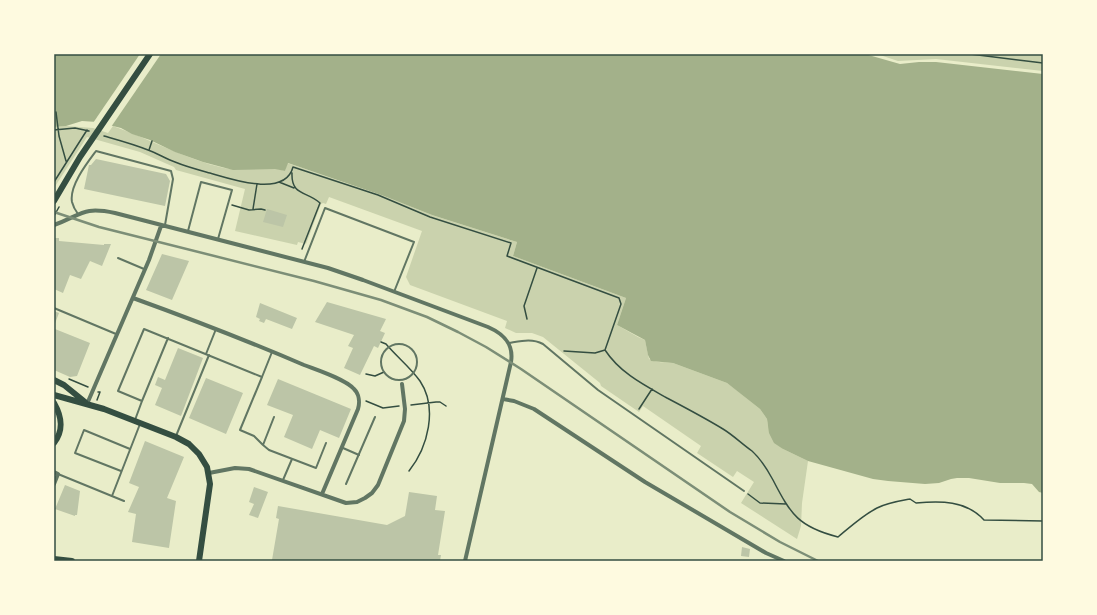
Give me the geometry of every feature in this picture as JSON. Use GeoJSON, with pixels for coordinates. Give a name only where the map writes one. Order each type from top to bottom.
{"type":"FeatureCollection","features":[{"type":"Feature","properties":{"kind":"main road"},"geometry":{"type":"LineString","coordinates":[[54,201],[80,157],[150,54]]}},
{"type":"Feature","properties":{"kind":"main road"},"geometry":{"type":"LineString","coordinates":[[54,380],[64,385],[87,404]]}},
{"type":"Feature","properties":{"kind":"main road"},"geometry":{"type":"LineString","coordinates":[[54,395],[87,404],[138,422],[176,437],[189,444],[196,450],[205,462],[209,472],[210,484],[210,497],[199,561]]}},
{"type":"Feature","properties":{"kind":"main road"},"geometry":{"type":"LineString","coordinates":[[54,403],[59,413],[62,425],[59,436],[54,443]]}},
{"type":"Feature","properties":{"kind":"main road"},"geometry":{"type":"LineString","coordinates":[[54,559],[72,561]]}},
{"type":"Feature","properties":{"kind":"street"},"geometry":{"type":"LineString","coordinates":[[54,225],[89,210],[101,210],[298,260],[339,272],[488,327],[501,334],[509,343],[512,358],[466,561]]}},
{"type":"Feature","properties":{"kind":"street"},"geometry":{"type":"LineString","coordinates":[[87,404],[146,269],[163,226]]}},
{"type":"Feature","properties":{"kind":"street"},"geometry":{"type":"LineString","coordinates":[[133,298],[272,352],[337,379],[354,389],[358,396],[358,409],[322,494]]}},
{"type":"Feature","properties":{"kind":"street"},"geometry":{"type":"LineString","coordinates":[[209,472],[245,468],[284,480],[341,502],[350,503],[361,500],[375,489],[403,424],[404,408],[401,382]]}},
{"type":"Feature","properties":{"kind":"street"},"geometry":{"type":"LineString","coordinates":[[503,399],[514,401],[534,409],[645,482],[766,553],[784,561]]}},
{"type":"Feature","properties":{"kind":"street"},"geometry":{"type":"LineString","coordinates":[[54,484],[56,473]]}},
{"type":"Feature","properties":{"kind":"lane"},"geometry":{"type":"LineString","coordinates":[[78,214],[72,203],[73,192],[81,172],[96,151],[171,172],[173,174],[163,226]]}},
{"type":"Feature","properties":{"kind":"lane"},"geometry":{"type":"LineString","coordinates":[[188,232],[201,182],[232,190],[218,240]]}},
{"type":"Feature","properties":{"kind":"lane"},"geometry":{"type":"LineString","coordinates":[[304,262],[324,208],[414,242],[394,292]]}},
{"type":"Feature","properties":{"kind":"lane"},"geometry":{"type":"LineString","coordinates":[[118,258],[146,269]]}},
{"type":"Feature","properties":{"kind":"lane"},"geometry":{"type":"LineString","coordinates":[[54,308],[118,334]]}},
{"type":"Feature","properties":{"kind":"lane"},"geometry":{"type":"LineString","coordinates":[[142,401],[118,391],[144,329],[262,377]]}},
{"type":"Feature","properties":{"kind":"lane"},"geometry":{"type":"LineString","coordinates":[[206,354],[216,329]]}},
{"type":"Feature","properties":{"kind":"lane"},"geometry":{"type":"LineString","coordinates":[[112,496],[130,449],[138,422],[142,401],[168,338]]}},
{"type":"Feature","properties":{"kind":"lane"},"geometry":{"type":"LineString","coordinates":[[509,343],[530,340],[543,344],[598,390],[744,491]]}},
{"type":"Feature","properties":{"kind":"lane"},"geometry":{"type":"LineString","coordinates":[[401,343],[408,345],[413,349],[416,355],[418,361],[417,368],[401,382],[391,378],[384,372],[381,365],[381,358],[389,347],[394,344],[401,343]]}},
{"type":"Feature","properties":{"kind":"lane"},"geometry":{"type":"LineString","coordinates":[[272,352],[240,430],[254,436],[269,450],[316,468],[326,443]]}},
{"type":"Feature","properties":{"kind":"lane"},"geometry":{"type":"LineString","coordinates":[[176,437],[209,355]]}},
{"type":"Feature","properties":{"kind":"lane"},"geometry":{"type":"LineString","coordinates":[[262,445],[274,417]]}},
{"type":"Feature","properties":{"kind":"lane"},"geometry":{"type":"LineString","coordinates":[[346,484],[375,417]]}},
{"type":"Feature","properties":{"kind":"lane"},"geometry":{"type":"LineString","coordinates":[[122,472],[75,452],[84,430],[130,449]]}},
{"type":"Feature","properties":{"kind":"lane"},"geometry":{"type":"LineString","coordinates":[[342,448],[359,455]]}},
{"type":"Feature","properties":{"kind":"lane"},"geometry":{"type":"LineString","coordinates":[[284,480],[292,459]]}},
{"type":"Feature","properties":{"kind":"lane"},"geometry":{"type":"LineString","coordinates":[[56,473],[124,501]]}},
{"type":"Feature","properties":{"kind":"path"},"geometry":{"type":"LineString","coordinates":[[970,54],[1043,63]]}},
{"type":"Feature","properties":{"kind":"path"},"geometry":{"type":"LineString","coordinates":[[56,112],[58,129],[66,162]]}},
{"type":"Feature","properties":{"kind":"path"},"geometry":{"type":"LineString","coordinates":[[54,130],[75,128],[94,132]]}},
{"type":"Feature","properties":{"kind":"path"},"geometry":{"type":"LineString","coordinates":[[54,182],[87,130]]}},
{"type":"Feature","properties":{"kind":"path"},"geometry":{"type":"LineString","coordinates":[[101,135],[149,150],[184,166],[235,181],[257,184],[277,182],[285,179],[292,171],[293,167],[378,195],[430,217],[511,243],[507,256],[619,298],[620,304],[605,350]]}},
{"type":"Feature","properties":{"kind":"path"},"geometry":{"type":"LineString","coordinates":[[149,150],[152,141]]}},
{"type":"Feature","properties":{"kind":"path"},"geometry":{"type":"LineString","coordinates":[[292,171],[292,181],[295,189]]}},
{"type":"Feature","properties":{"kind":"path"},"geometry":{"type":"LineString","coordinates":[[277,182],[295,189],[320,203],[298,260]]}},
{"type":"Feature","properties":{"kind":"path"},"geometry":{"type":"LineString","coordinates":[[253,209],[257,184]]}},
{"type":"Feature","properties":{"kind":"path"},"geometry":{"type":"LineString","coordinates":[[228,204],[249,210],[265,210]]}},
{"type":"Feature","properties":{"kind":"path"},"geometry":{"type":"LineString","coordinates":[[527,319],[524,306],[537,267]]}},
{"type":"Feature","properties":{"kind":"path"},"geometry":{"type":"LineString","coordinates":[[381,342],[386,344],[413,373],[422,385],[428,403],[429,416],[425,439],[419,456],[410,472]]}},
{"type":"Feature","properties":{"kind":"path"},"geometry":{"type":"LineString","coordinates":[[564,351],[595,352],[605,350]]}},
{"type":"Feature","properties":{"kind":"path"},"geometry":{"type":"LineString","coordinates":[[605,350],[621,369],[639,382],[725,430],[754,453],[765,465],[786,504],[795,516],[806,526],[838,537],[876,508],[910,499],[916,503],[936,501],[957,504],[978,513],[984,520],[1043,521]]}},
{"type":"Feature","properties":{"kind":"path"},"geometry":{"type":"LineString","coordinates":[[366,374],[375,376],[384,372]]}},
{"type":"Feature","properties":{"kind":"path"},"geometry":{"type":"LineString","coordinates":[[639,409],[652,389]]}},
{"type":"Feature","properties":{"kind":"path"},"geometry":{"type":"LineString","coordinates":[[366,401],[383,408],[400,406]]}},
{"type":"Feature","properties":{"kind":"path"},"geometry":{"type":"LineString","coordinates":[[410,406],[440,402],[446,406]]}},
{"type":"Feature","properties":{"kind":"path"},"geometry":{"type":"LineString","coordinates":[[744,491],[760,503],[786,504]]}},
{"type":"Feature","properties":{"kind":"shaded area"},"geometry":{"type":"Polygon","coordinates":[[[54,54],[865,54],[900,64],[936,62],[1043,74],[1043,493],[1039,492],[1032,484],[1000,483],[969,478],[957,478],[939,483],[925,484],[873,479],[808,461],[774,443],[769,433],[767,419],[760,409],[727,383],[673,363],[651,361],[648,355],[645,340],[617,325],[626,298],[513,256],[517,242],[432,215],[384,196],[288,163],[285,171],[275,169],[233,170],[203,162],[175,152],[121,128],[97,122],[82,121],[66,126],[54,127],[54,54]]]}},
{"type":"Feature","properties":{"kind":"shaded area"},"geometry":{"type":"Polygon","coordinates":[[[877,54],[1043,54],[1043,71],[936,59],[898,61],[877,54]]]}},
{"type":"Feature","properties":{"kind":"shaded area"},"geometry":{"type":"Polygon","coordinates":[[[66,126],[93,128],[108,133],[113,126],[181,154],[224,168],[270,168],[285,171],[287,163],[384,196],[432,215],[517,242],[513,256],[626,298],[617,325],[645,340],[649,359],[658,362],[673,363],[727,383],[760,409],[767,419],[768,426],[783,449],[808,461],[802,503],[801,526],[797,539],[741,503],[754,482],[737,471],[733,477],[697,453],[701,446],[643,406],[639,412],[601,386],[600,383],[543,337],[532,333],[516,333],[505,328],[507,321],[410,285],[406,277],[422,231],[329,197],[326,204],[321,204],[306,244],[298,242],[297,245],[235,231],[245,189],[176,170],[174,167],[140,152],[87,137],[54,188],[54,127],[66,126]]]}},
{"type":"Feature","properties":{"kind":"pier"},"geometry":{"type":"Polygon","coordinates":[[[140,54],[161,54],[111,127],[93,123],[140,54]]]}},
{"type":"Feature","properties":{"kind":"building"},"geometry":{"type":"Polygon","coordinates":[[[96,159],[166,174],[170,181],[165,206],[84,189],[89,165],[91,165],[96,159]]]}},
{"type":"Feature","properties":{"kind":"building"},"geometry":{"type":"Polygon","coordinates":[[[267,209],[287,215],[283,227],[263,222],[267,209]]]}},
{"type":"Feature","properties":{"kind":"building"},"geometry":{"type":"Polygon","coordinates":[[[54,238],[59,238],[59,241],[104,245],[111,244],[102,266],[90,261],[81,279],[70,275],[63,293],[54,289],[54,238]]]}},
{"type":"Feature","properties":{"kind":"building"},"geometry":{"type":"Polygon","coordinates":[[[162,254],[189,261],[172,300],[146,290],[162,254]]]}},
{"type":"Feature","properties":{"kind":"building"},"geometry":{"type":"Polygon","coordinates":[[[327,302],[386,319],[380,331],[385,333],[378,348],[374,346],[360,375],[344,368],[353,348],[348,346],[354,335],[315,322],[327,302]]]}},
{"type":"Feature","properties":{"kind":"building"},"geometry":{"type":"Polygon","coordinates":[[[260,303],[297,318],[292,329],[266,319],[264,323],[259,321],[260,319],[256,317],[260,303]]]}},
{"type":"Feature","properties":{"kind":"building"},"geometry":{"type":"Polygon","coordinates":[[[54,311],[59,313],[54,326],[54,311]]]}},
{"type":"Feature","properties":{"kind":"building"},"geometry":{"type":"Polygon","coordinates":[[[55,329],[90,343],[77,376],[70,377],[54,370],[55,329]]]}},
{"type":"Feature","properties":{"kind":"building"},"geometry":{"type":"Polygon","coordinates":[[[178,348],[203,358],[181,416],[155,405],[162,388],[155,385],[158,377],[165,380],[178,348]]]}},
{"type":"Feature","properties":{"kind":"building"},"geometry":{"type":"Polygon","coordinates":[[[206,378],[243,393],[226,434],[189,418],[206,378]]]}},
{"type":"Feature","properties":{"kind":"building"},"geometry":{"type":"Polygon","coordinates":[[[278,379],[351,409],[339,438],[320,430],[312,449],[284,437],[293,415],[267,405],[278,379]]]}},
{"type":"Feature","properties":{"kind":"building"},"geometry":{"type":"Polygon","coordinates":[[[145,441],[184,457],[167,498],[176,501],[169,548],[132,542],[136,514],[128,512],[139,487],[129,483],[145,441]]]}},
{"type":"Feature","properties":{"kind":"building"},"geometry":{"type":"Polygon","coordinates":[[[65,485],[80,491],[77,515],[75,516],[55,509],[65,485]]]}},
{"type":"Feature","properties":{"kind":"building"},"geometry":{"type":"Polygon","coordinates":[[[254,487],[268,492],[258,518],[249,515],[254,504],[249,502],[254,487]]]}},
{"type":"Feature","properties":{"kind":"building"},"geometry":{"type":"Polygon","coordinates":[[[409,492],[437,496],[435,510],[445,511],[438,555],[441,555],[440,561],[272,560],[279,519],[276,518],[278,506],[387,525],[405,516],[409,492]]]}},
{"type":"Feature","properties":{"kind":"building"},"geometry":{"type":"Polygon","coordinates":[[[742,547],[750,549],[749,557],[741,556],[742,547]]]}},
{"type":"Feature","properties":{"kind":"railway"},"geometry":{"type":"LineString","coordinates":[[54,212],[99,227],[314,281],[381,300],[427,317],[486,347],[521,369],[730,512],[780,542],[818,561]]}}]}
